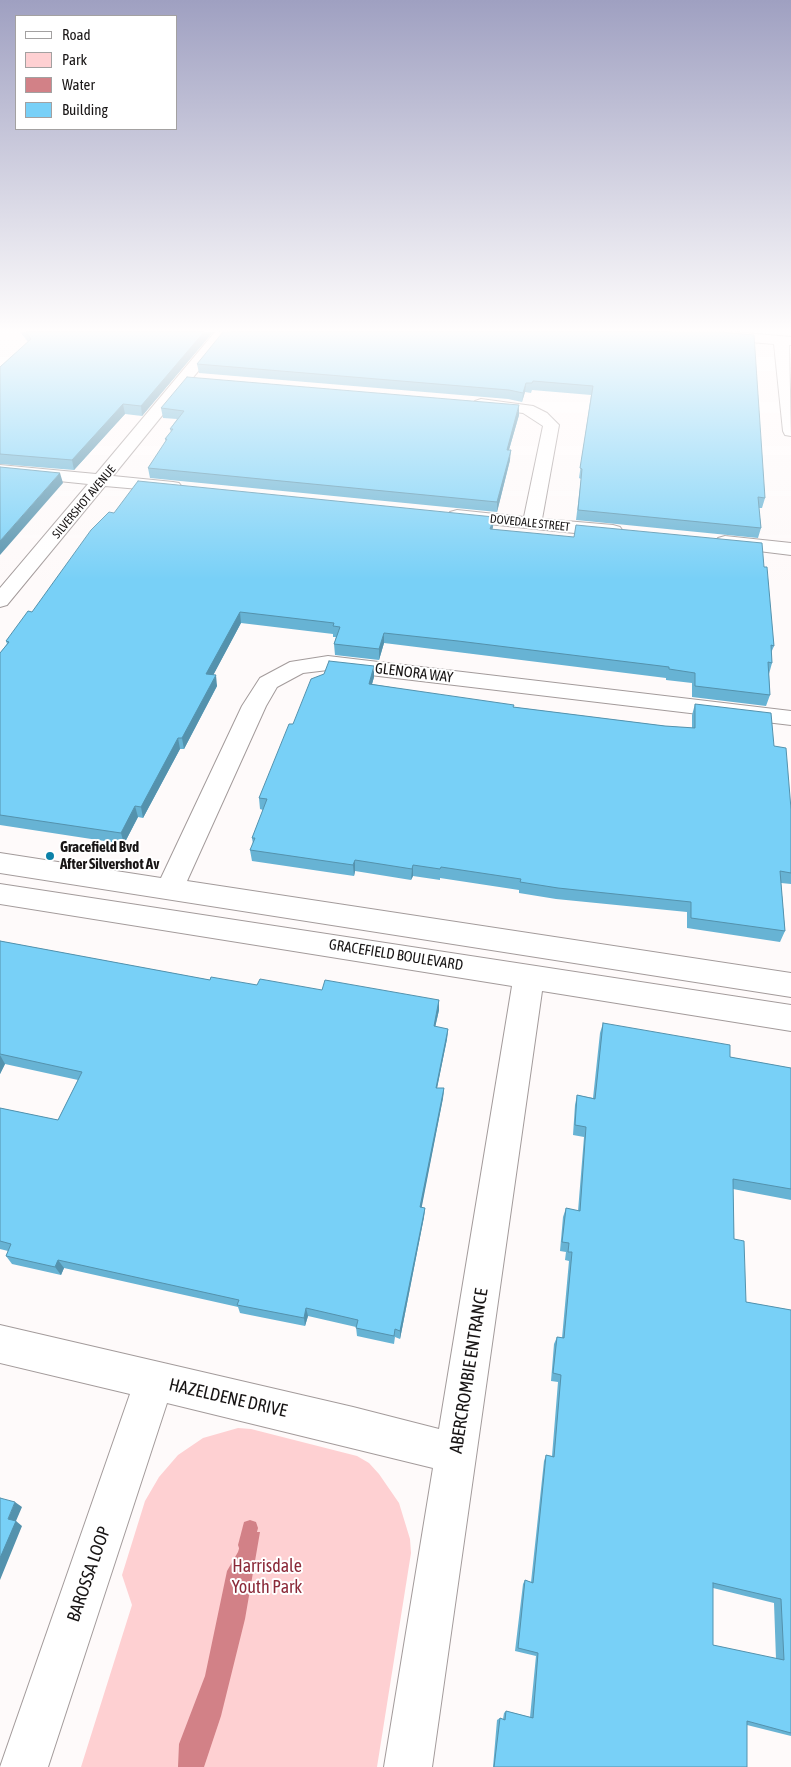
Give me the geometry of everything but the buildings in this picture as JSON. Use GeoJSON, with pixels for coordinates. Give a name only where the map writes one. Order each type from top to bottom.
{"type":"FeatureCollection","features":[{"type":"Feature","properties":{"kind":"street","name":"SILVERSHOT AVENUE"},"geometry":{"type":"LineString","coordinates":[[0,602],[161,414]]}},
{"type":"Feature","properties":{"kind":"street"},"geometry":{"type":"LineString","coordinates":[[532,523],[551,428],[550,422],[537,414]]}},
{"type":"Feature","properties":{"kind":"street"},"geometry":{"type":"LineString","coordinates":[[790,414],[791,429]]}},
{"type":"Feature","properties":{"kind":"street"},"geometry":{"type":"LineString","coordinates":[[0,470],[187,489]]}},
{"type":"Feature","properties":{"kind":"street","name":"DOVEDALE STREET"},"geometry":{"type":"LineString","coordinates":[[443,514],[628,533]]}},
{"type":"Feature","properties":{"kind":"street"},"geometry":{"type":"LineString","coordinates":[[704,540],[791,549]]}},
{"type":"Feature","properties":{"kind":"street","name":"GLENORA WAY"},"geometry":{"type":"LineString","coordinates":[[169,890],[254,706],[268,683],[276,676],[298,667],[328,663],[791,718]]}},
{"type":"Feature","properties":{"kind":"street","name":"GRACEFIELD BOULEVARD"},"geometry":{"type":"LineString","coordinates":[[0,863],[791,985]]}},
{"type":"Feature","properties":{"kind":"street","name":"GRACEFIELD BOULEVARD"},"geometry":{"type":"LineString","coordinates":[[0,894],[791,1018]]}},
{"type":"Feature","properties":{"kind":"street","name":"ABERCROMBIE ENTRANCE"},"geometry":{"type":"LineString","coordinates":[[408,1767],[530,976]]}},
{"type":"Feature","properties":{"kind":"street","name":"HAZELDENE DRIVE"},"geometry":{"type":"LineString","coordinates":[[0,1344],[154,1382],[353,1427],[456,1454]]}},
{"type":"Feature","properties":{"kind":"street","name":"BAROSSA LOOP"},"geometry":{"type":"LineString","coordinates":[[24,1767],[154,1382]]}},
{"type":"Feature","properties":{"kind":"green space","name":"Harrisdale Youth Park"},"geometry":{"type":"Polygon","coordinates":[[[238,1428],[251,1429],[357,1456],[369,1463],[379,1474],[399,1503],[410,1539],[411,1553],[377,1767],[81,1767],[132,1605],[122,1575],[145,1501],[159,1477],[178,1455],[203,1438],[238,1428]]]}},
{"type":"Feature","properties":{"kind":"water"},"geometry":{"type":"Polygon","coordinates":[[[244,1532],[260,1532],[245,1619],[221,1716],[204,1767],[178,1767],[179,1744],[205,1676],[227,1571],[238,1552],[244,1532]]]}},
{"type":"Feature","properties":{"kind":"waterway"},"geometry":{"type":"LineString","coordinates":[[246,1545],[250,1528]]}},
{"type":"Feature","properties":{"kind":"place","name":"Gracefield Bvd After Silvershot Av"},"geometry":{"type":"Point","coordinates":[50,856]}}]}
